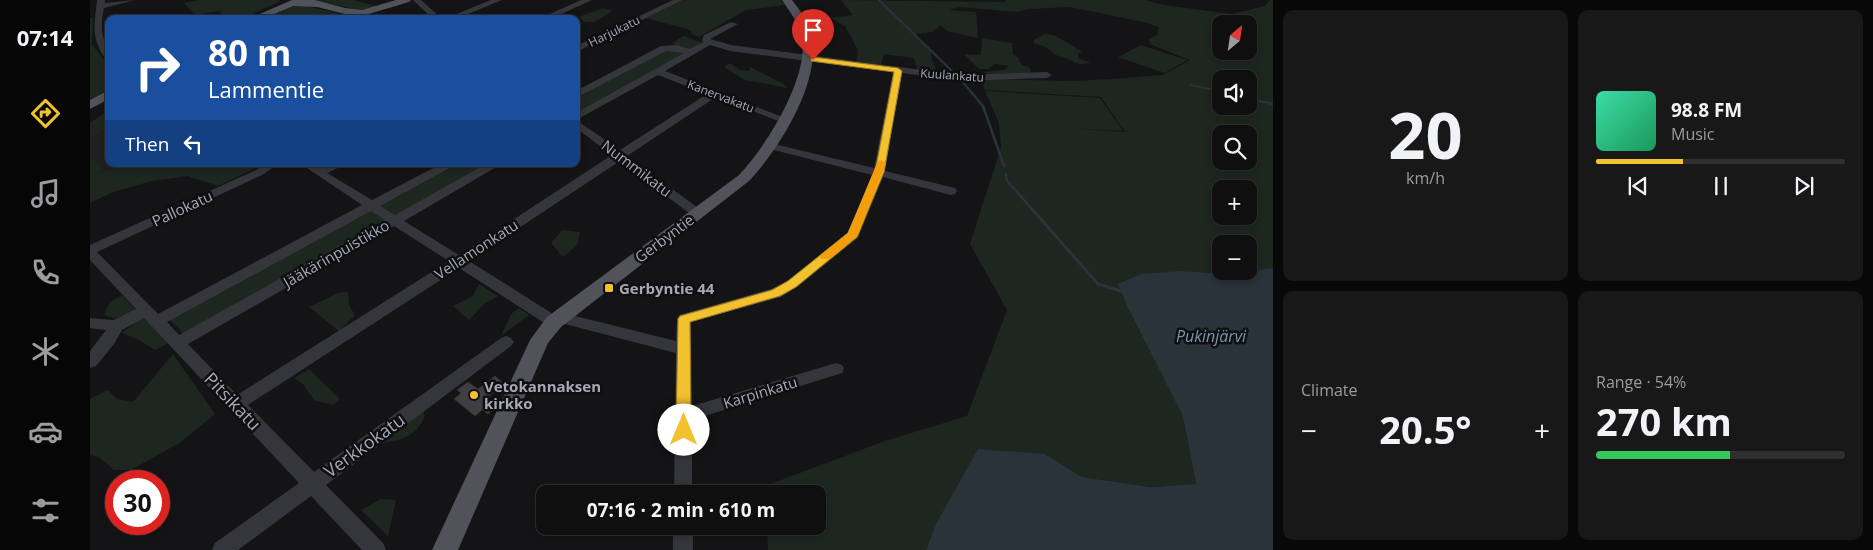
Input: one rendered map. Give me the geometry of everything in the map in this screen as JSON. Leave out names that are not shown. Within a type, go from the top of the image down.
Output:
[{"type":"main road","points":[[256,15],[284,0]]},
{"type":"main road","points":[[257,15],[291,0]]},
{"type":"main road","points":[[304,0],[362,13],[406,0]]},
{"type":"main road","name":"Gerbyntie","points":[[445,550],[540,340],[556,319],[753,170],[770,146],[793,104],[807,59],[808,43],[805,31],[797,13],[787,0]]},
{"type":"main road","points":[[263,15],[292,3],[316,4]]},
{"type":"main road","points":[[90,105],[105,96]]},
{"type":"street","points":[[105,52],[98,38],[101,3],[131,0]]},
{"type":"street","points":[[417,0],[434,15]]},
{"type":"street","points":[[459,15],[498,0]]},
{"type":"street","points":[[552,15],[588,0]]},
{"type":"street","name":"Harjukatu","points":[[580,47],[679,0]]},
{"type":"street","points":[[580,115],[709,42],[706,40],[707,37],[734,24]]},
{"type":"street","name":"Kuulankatu","points":[[709,42],[730,48],[961,78],[1047,75]]},
{"type":"street","points":[[580,93],[664,48],[677,48],[691,52]]},
{"type":"street","name":"Kanervakatu","points":[[657,71],[785,120]]},
{"type":"street","points":[[683,485],[684,319],[776,293],[792,284],[853,235],[879,172],[898,71]]},
{"type":"street","name":"Vellamonkatu","points":[[236,404],[458,262],[715,93]]},
{"type":"street","name":"Nummikatu","points":[[580,126],[697,213]]},
{"type":"street","points":[[770,146],[951,191]]},
{"type":"street","name":"Pallokatu","points":[[90,251],[268,167]]},
{"type":"street","points":[[311,167],[458,262],[556,319],[585,324],[684,349]]},
{"type":"street","points":[[320,172],[331,167]]},
{"type":"street","name":"Jääkärinpuistikko","points":[[116,326],[152,316],[444,167]]},
{"type":"street","name":"Jääkärinpuistikko","points":[[178,343],[489,167]]},
{"type":"street","name":"Pitsikatu","points":[[90,251],[376,550]]},
{"type":"street","points":[[90,322],[116,326],[109,340],[90,362]]},
{"type":"street","name":"Verkkokatu","points":[[222,550],[506,342]]},
{"type":"street","name":"Karpinkatu","points":[[684,415],[836,369]]},
{"type":"street","points":[[683,535],[683,550]]},
{"type":"shaded area","points":[[198,0],[281,1],[250,15],[223,15],[219,11],[195,15],[184,3]]},
{"type":"shaded area","points":[[313,0],[354,0],[379,7],[363,11]]},
{"type":"shaded area","points":[[684,0],[781,0],[786,5],[746,10],[699,37],[691,34],[692,32],[687,29],[645,18]]},
{"type":"shaded area","points":[[841,0],[1005,2],[1006,0],[1145,0],[1164,5],[1232,14],[1265,6],[1270,0],[1273,0],[1273,268],[1257,270],[1257,235],[1212,235],[1212,273],[1181,271],[1128,308],[1183,417],[1196,484],[1151,487],[1082,477],[1045,454],[936,524],[926,550],[768,550],[767,535],[826,535],[826,485],[768,485],[885,441],[967,416],[1007,310],[970,244],[1001,147],[999,123],[985,91],[1100,98],[1123,131],[1071,128],[1125,132],[1101,97],[985,90],[981,79],[1076,81],[1163,75],[1190,60],[1152,45],[1148,40],[1157,35],[1159,27],[1143,22],[1070,7],[1028,9],[1018,12],[959,7],[949,10],[976,12],[978,38],[947,31],[941,25],[932,32],[915,34],[930,48],[932,60],[938,74],[918,71],[914,58],[884,54],[881,65],[856,62],[858,50],[845,26],[831,18],[853,15]]},
{"type":"shaded area","points":[[307,6],[344,15],[268,15],[285,7]]},
{"type":"shaded area","points":[[603,8],[613,11],[594,22],[584,22],[580,18],[581,16]]},
{"type":"shaded area","points":[[90,18],[93,18],[92,45],[105,60],[105,91],[90,100]]},
{"type":"shaded area","points":[[1044,34],[1059,38],[1082,51],[1078,54],[1078,58],[1091,63],[1079,64],[1055,55],[1046,47],[1034,43],[1034,40]]},
{"type":"shaded area","points":[[684,36],[703,43],[580,112],[580,96],[675,44],[672,43]]},
{"type":"shaded area","points":[[982,38],[1012,43],[1013,54],[1020,59],[1018,61],[1022,65],[1029,67],[1030,73],[991,75],[983,72],[1004,70],[1009,66],[995,64],[988,69],[979,69],[964,54],[981,55]]},
{"type":"shaded area","points":[[1141,45],[1187,60],[1165,73],[1118,57]]},
{"type":"shaded area","points":[[730,63],[740,70],[749,71],[750,67],[784,84],[787,88],[745,80],[724,67]]},
{"type":"shaded area","points":[[105,113],[105,129],[90,140],[90,123]]},
{"type":"shaded area","points":[[105,129],[105,167],[116,167],[90,176],[90,140]]},
{"type":"shaded area","points":[[90,157],[104,170],[96,174],[116,167],[257,167],[218,186],[188,176],[152,181],[113,192],[90,203]]},
{"type":"shaded area","points":[[449,167],[484,167],[185,335],[169,319]]},
{"type":"shaded area","points":[[562,230],[580,232],[577,245],[563,257],[551,243]]},
{"type":"shaded area","points":[[479,284],[498,296],[484,304],[469,320],[453,306],[473,296]]},
{"type":"shaded area","points":[[348,292],[349,305],[355,315],[339,331],[309,307],[338,293]]},
{"type":"shaded area","points":[[123,296],[137,312],[117,319],[104,315],[111,302]]},
{"type":"shaded area","points":[[519,308],[529,315],[501,336],[511,314]]},
{"type":"shaded area","points":[[143,317],[169,343],[155,350],[139,340],[122,333]]},
{"type":"shaded area","points":[[173,354],[215,414],[181,442],[131,470],[114,470],[99,457],[90,455],[90,399],[108,390],[117,399],[133,402]]},
{"type":"shaded area","points":[[309,369],[340,399],[333,405],[314,400],[303,384],[294,378]]},
{"type":"shaded area","points":[[423,411],[425,416],[413,433],[382,443]]},
{"type":"shaded area","points":[[381,499],[396,500],[388,536],[361,510]]},
{"type":"water","name":"Pukinjärvi","points":[[1273,268],[1273,550],[926,550],[936,524],[978,449],[1045,454],[1082,477],[1151,487],[1196,484],[1183,417],[1128,308],[1118,284],[1141,274],[1181,271],[1212,273],[1212,280],[1257,280],[1257,270]]},
{"type":"building","name":"Vetokannaksen kirkko","points":[[495,376],[504,384],[488,397],[498,405],[488,414],[482,410],[475,416],[454,399],[461,393],[457,390],[468,382],[478,389]]},
{"type":"waterway","points":[[879,0],[956,75]]},
{"type":"waterway","points":[[961,80],[972,93]]},
{"type":"waterway","points":[[1191,85],[1212,89]]},
{"type":"waterway","points":[[971,92],[983,106],[1004,166]]},
{"type":"waterway","points":[[1257,101],[1273,104]]},
{"type":"waterway","points":[[1006,174],[1007,181],[1033,210]]},
{"type":"waterway","points":[[1032,209],[1098,284],[1121,291]]},
{"type":"slow traffic","points":[[826,257],[853,235],[881,163]]},
{"type":"place","name":"Gerbyntie 44","points":[[609,288]]},
{"type":"place","name":"Vetokannaksen kirkko","points":[[474,395]]},
{"type":"route","points":[[684,430],[684,319],[776,293],[792,284],[853,235],[879,172],[886,145],[898,71],[813,60]]}]
